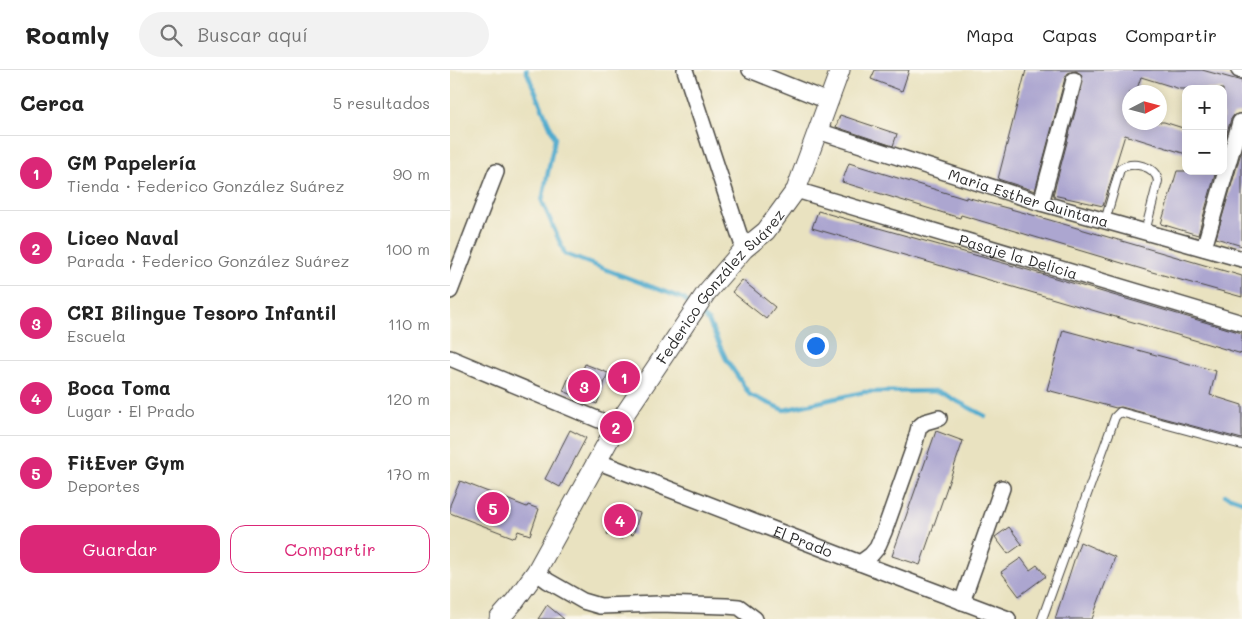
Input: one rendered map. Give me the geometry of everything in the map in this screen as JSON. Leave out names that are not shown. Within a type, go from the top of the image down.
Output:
[{"type":"street","points":[[685,70],[744,249]]},
{"type":"street","points":[[750,70],[830,102]]},
{"type":"street","name":"Federico González Suárez","points":[[499,619],[536,572],[599,462],[616,427],[706,293],[744,249],[766,232],[796,190],[830,102],[840,70]]},
{"type":"street","points":[[1041,203],[1074,80]]},
{"type":"street","points":[[1204,248],[1240,122]]},
{"type":"street","name":"Maria Esther Quintana","points":[[818,131],[1041,203],[1242,259]]},
{"type":"street","points":[[450,291],[496,172]]},
{"type":"street","name":"Pasaje la Delicia","points":[[796,190],[1242,324]]},
{"type":"street","points":[[450,358],[616,427]]},
{"type":"street","points":[[860,564],[871,555],[884,532],[919,427],[925,422],[939,418]]},
{"type":"street","name":"El Prado","points":[[599,462],[962,602],[988,616],[1008,619]]},
{"type":"street","points":[[962,602],[1002,488]]},
{"type":"street","points":[[536,572],[583,602],[600,606],[659,604],[726,606],[739,608],[755,619]]},
{"type":"lane","points":[[1105,221],[1120,169],[1126,165],[1133,164],[1152,170],[1157,174],[1158,181],[1145,232]]},
{"type":"lane","points":[[1042,619],[1115,417],[1120,412],[1242,445]]},
{"type":"building","points":[[875,70],[909,70],[902,91],[871,79]]},
{"type":"building","points":[[1026,70],[1202,70],[1242,81],[1242,113],[1234,115],[1227,132],[1227,85],[1182,85],[1182,89],[1180,89],[1141,77],[1138,85],[1122,85],[1122,130],[1167,130],[1167,123],[1182,128],[1182,153],[1125,135],[1103,206],[1053,195],[1083,82],[1081,74],[1076,71],[1068,73],[1065,78],[1035,191],[998,179]]},
{"type":"building","points":[[840,115],[897,134],[893,146],[836,127]]},
{"type":"building","points":[[1242,149],[1242,246],[1216,238]]},
{"type":"building","points":[[849,163],[966,199],[966,197],[1029,214],[1242,276],[1242,297],[961,215],[960,218],[842,182]]},
{"type":"building","points":[[1177,171],[1182,171],[1182,175],[1215,175],[1198,235],[1161,224]]},
{"type":"building","points":[[818,211],[1242,333],[1242,354],[812,228]]},
{"type":"building","points":[[742,280],[775,307],[766,319],[732,292]]},
{"type":"building","points":[[1063,330],[1216,371],[1210,395],[1242,405],[1242,439],[1121,407],[1116,408],[1047,390]]},
{"type":"building","points":[[585,364],[608,373],[597,404],[563,391],[569,377],[578,381]]},
{"type":"building","points":[[570,430],[586,438],[560,487],[545,479]]},
{"type":"building","points":[[936,431],[963,441],[920,565],[892,556]]},
{"type":"building","points":[[460,481],[527,507],[528,505],[539,509],[530,535],[518,531],[515,538],[450,513],[450,505]]},
{"type":"building","points":[[619,506],[640,513],[633,535],[624,532],[622,539],[607,534]]},
{"type":"building","points":[[1009,527],[1022,544],[1008,554],[995,537]]},
{"type":"building","points":[[1080,542],[1115,557],[1092,619],[1055,619]]},
{"type":"building","points":[[1021,558],[1030,570],[1037,565],[1046,576],[1019,596],[1001,572]]},
{"type":"building","points":[[547,605],[564,619],[538,619]]},
{"type":"waterway","points":[[526,70],[555,138],[542,201],[565,254],[684,299],[692,306]]},
{"type":"waterway","points":[[699,313],[709,322],[726,359],[750,395],[784,410],[864,392],[938,391],[985,416]]},
{"type":"waterway","points":[[1225,495],[1242,501]]},
{"type":"place","name":"GM Papelería","points":[[624,377]]},
{"type":"place","name":"CRI Bilingue Tesoro Infantil","points":[[584,386]]},
{"type":"place","name":"Liceo Naval","points":[[616,427]]},
{"type":"place","name":"FitEver Gym","points":[[493,508]]},
{"type":"place","name":"Boca Toma","points":[[620,520]]}]
